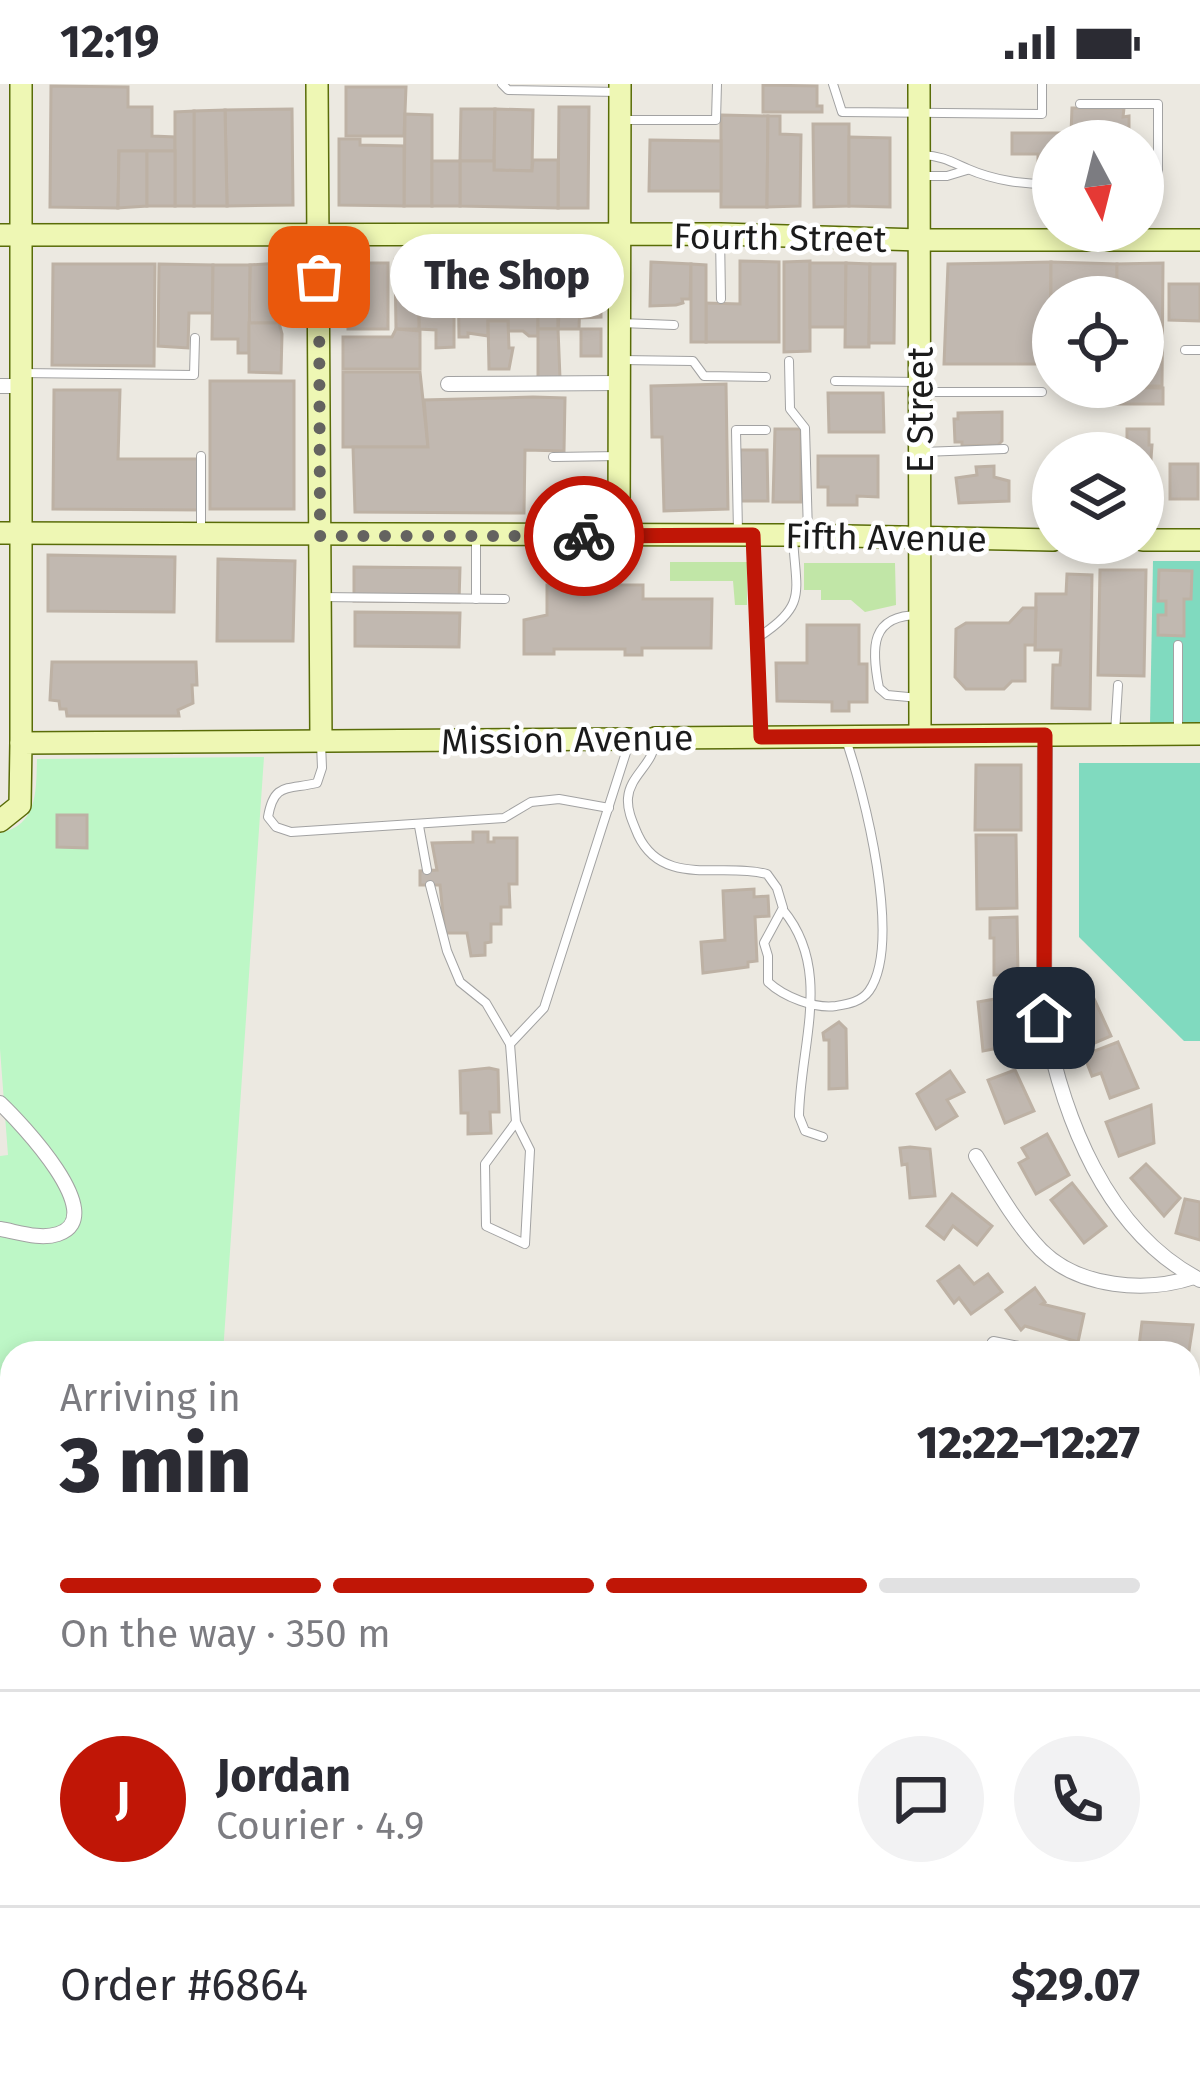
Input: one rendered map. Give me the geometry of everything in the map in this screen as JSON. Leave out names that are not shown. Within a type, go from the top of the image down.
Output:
[{"type":"street","points":[[0,821],[20,805],[10,533],[10,235],[21,84]]},
{"type":"street","points":[[317,84],[321,741]]},
{"type":"street","name":"E Street","points":[[919,84],[920,735]]},
{"type":"street","points":[[619,536],[620,88]]},
{"type":"street","name":"Fourth Street","points":[[10,235],[1032,238]]},
{"type":"street","name":"Fourth Street","points":[[1164,239],[1200,240]]},
{"type":"street","points":[[448,384],[619,383]]},
{"type":"street","name":"Fifth Avenue","points":[[10,533],[1032,540]]},
{"type":"street","points":[[1164,540],[1200,540]]},
{"type":"street","name":"Mission Avenue","points":[[21,743],[1189,734]]},
{"type":"street","points":[[1045,735],[1044,1018],[1051,1057],[1078,1135],[1125,1220],[1163,1257],[1197,1279]]},
{"type":"street","points":[[0,1103],[70,1189],[76,1205],[68,1229],[54,1236],[0,1229]]},
{"type":"street","points":[[976,1156],[1043,1252],[1087,1277],[1131,1286],[1197,1279]]},
{"type":"lane","points":[[502,84],[508,90],[620,88]]},
{"type":"lane","points":[[620,120],[716,120],[717,84]]},
{"type":"lane","points":[[833,84],[842,112],[920,115],[1042,114],[1042,84]]},
{"type":"lane","points":[[1080,104],[1158,104],[1158,120]]},
{"type":"lane","points":[[920,165],[947,156],[969,169],[1032,185]]},
{"type":"lane","points":[[920,165],[947,176],[969,169]]},
{"type":"lane","points":[[720,234],[721,299]]},
{"type":"lane","points":[[620,322],[674,325]]},
{"type":"lane","points":[[13,382],[194,375],[195,338]]},
{"type":"lane","points":[[1185,350],[1200,350]]},
{"type":"lane","points":[[620,360],[692,361],[704,376],[766,376]]},
{"type":"lane","points":[[759,637],[789,617],[795,599],[806,428],[790,410],[789,361]]},
{"type":"lane","points":[[835,381],[1032,392]]},
{"type":"lane","points":[[761,737],[759,637],[736,430],[766,430]]},
{"type":"lane","points":[[920,452],[1004,449]]},
{"type":"lane","points":[[201,535],[202,456]]},
{"type":"lane","points":[[553,457],[620,456]]},
{"type":"lane","points":[[476,535],[476,599]]},
{"type":"lane","points":[[320,597],[505,599]]},
{"type":"lane","points":[[920,615],[898,615],[885,623],[877,635],[875,656],[879,688],[887,695],[920,698]]},
{"type":"lane","points":[[1178,645],[1189,734]]},
{"type":"lane","points":[[1115,734],[1118,685]]},
{"type":"lane","points":[[782,908],[764,943],[768,982],[775,989],[812,1004],[832,1006],[857,1002],[870,991],[883,936],[877,869],[845,736]]},
{"type":"lane","points":[[655,738],[652,758],[628,790],[627,807],[647,850],[677,868],[767,874],[782,908],[799,929],[807,951],[812,1004],[800,1116],[806,1130],[823,1137]]},
{"type":"lane","points":[[510,1044],[544,1008],[631,739]]},
{"type":"lane","points":[[321,741],[322,768],[316,783],[278,790],[271,798],[268,817],[276,827],[291,832],[504,818],[530,802],[559,799],[608,808]]},
{"type":"lane","points":[[419,826],[427,870]]},
{"type":"lane","points":[[430,885],[460,982],[486,1004],[510,1044],[516,1123],[530,1150],[526,1244],[486,1226],[485,1164],[516,1123]]},
{"type":"green space","points":[[1200,561],[1200,724],[1150,725],[1153,564]]},
{"type":"green space","points":[[670,562],[747,562],[747,605],[735,605],[733,581],[670,581]]},
{"type":"green space","points":[[804,563],[895,563],[896,605],[865,612],[851,600],[821,600],[821,590],[804,590]]},
{"type":"green space","points":[[264,757],[224,1341],[0,1341],[0,1156],[8,1155],[0,1049],[0,833],[28,815],[37,759]]},
{"type":"green space","points":[[1079,763],[1200,763],[1200,1041],[1184,1041],[1079,937]]},
{"type":"building","points":[[763,85],[817,86],[817,106],[822,106],[822,112],[763,112]]},
{"type":"building","points":[[51,86],[128,87],[128,107],[152,107],[152,136],[175,137],[175,151],[119,151],[118,208],[50,207]]},
{"type":"building","points":[[346,87],[406,87],[404,136],[346,136]]},
{"type":"building","points":[[559,107],[589,107],[588,208],[558,208]]},
{"type":"building","points":[[1072,108],[1124,108],[1123,117],[1129,116],[1129,120],[1072,120]]},
{"type":"building","points":[[292,109],[293,205],[227,206],[225,110]]},
{"type":"building","points":[[461,109],[495,109],[494,161],[460,161]]},
{"type":"building","points":[[495,109],[533,110],[532,171],[494,170]]},
{"type":"building","points":[[225,110],[227,206],[194,206],[194,111]]},
{"type":"building","points":[[194,111],[194,206],[175,206],[175,112]]},
{"type":"building","points":[[405,114],[432,115],[432,206],[404,206]]},
{"type":"building","points":[[721,115],[768,116],[767,207],[721,207]]},
{"type":"building","points":[[768,116],[780,116],[780,134],[801,135],[800,206],[767,207]]},
{"type":"building","points":[[813,124],[849,124],[849,206],[814,207]]},
{"type":"building","points":[[1012,133],[1032,133],[1032,154],[1012,154]]},
{"type":"building","points":[[849,137],[890,138],[890,207],[849,206]]},
{"type":"building","points":[[339,139],[360,139],[360,145],[404,146],[404,206],[339,205]]},
{"type":"building","points":[[650,140],[721,141],[721,191],[649,191]]},
{"type":"building","points":[[119,151],[147,151],[147,206],[118,208]]},
{"type":"building","points":[[147,151],[175,151],[175,206],[147,206]]},
{"type":"building","points":[[533,160],[558,160],[558,208],[460,206],[460,161],[494,161],[494,170],[532,171]]},
{"type":"building","points":[[432,161],[460,161],[460,206],[432,206]]},
{"type":"building","points":[[418,259],[454,260],[454,347],[436,348],[436,330],[419,329]]},
{"type":"building","points":[[418,259],[419,329],[396,329],[395,260]]},
{"type":"building","points":[[458,261],[538,264],[538,336],[508,331],[508,321],[488,321],[488,336],[468,333],[468,337],[459,337]]},
{"type":"building","points":[[740,261],[779,262],[779,342],[706,342],[706,303],[740,304]]},
{"type":"building","points":[[810,261],[810,351],[784,352],[784,262]]},
{"type":"building","points":[[295,262],[295,323],[249,323],[250,265]]},
{"type":"building","points":[[651,262],[691,264],[690,299],[650,306]]},
{"type":"building","points":[[1051,262],[1051,276],[1032,276],[1032,364],[944,364],[948,264]]},
{"type":"building","points":[[1051,262],[1117,264],[1117,276],[1051,276]]},
{"type":"building","points":[[348,263],[388,263],[388,329],[348,329]]},
{"type":"building","points":[[581,263],[601,263],[601,317],[580,318]]},
{"type":"building","points":[[581,263],[579,329],[558,329],[557,264]]},
{"type":"building","points":[[810,263],[846,263],[846,327],[810,327]]},
{"type":"building","points":[[846,263],[870,264],[869,347],[845,347]]},
{"type":"building","points":[[1163,263],[1163,276],[1117,276],[1117,264]]},
{"type":"building","points":[[53,264],[155,264],[154,366],[52,365]]},
{"type":"building","points":[[159,264],[213,265],[213,313],[189,313],[188,348],[158,346]]},
{"type":"building","points":[[538,264],[557,264],[558,329],[538,329]]},
{"type":"building","points":[[691,264],[706,265],[706,342],[691,342]]},
{"type":"building","points":[[870,264],[895,264],[894,343],[869,343]]},
{"type":"building","points":[[213,265],[250,265],[249,353],[238,353],[238,339],[212,339]]},
{"type":"building","points":[[1169,284],[1200,284],[1200,321],[1169,320]]},
{"type":"building","points":[[488,321],[508,321],[509,348],[513,348],[509,369],[489,369]]},
{"type":"building","points":[[249,323],[279,323],[281,373],[249,372]]},
{"type":"building","points":[[396,329],[420,331],[420,369],[343,369],[343,337],[392,337]]},
{"type":"building","points":[[538,329],[558,329],[560,378],[538,379]]},
{"type":"building","points":[[581,329],[601,329],[601,356],[581,356]]},
{"type":"building","points":[[343,372],[420,372],[428,447],[343,447]]},
{"type":"building","points":[[210,381],[294,381],[294,509],[210,509]]},
{"type":"building","points":[[726,384],[728,509],[664,511],[662,437],[652,437],[651,386]]},
{"type":"building","points":[[54,390],[120,390],[118,459],[204,459],[203,510],[53,509]]},
{"type":"building","points":[[828,393],[883,393],[884,432],[829,432]]},
{"type":"building","points":[[565,398],[564,451],[525,450],[524,513],[355,512],[353,447],[428,447],[424,400]]},
{"type":"building","points":[[1002,412],[998,445],[955,442],[958,413]]},
{"type":"building","points":[[775,429],[801,429],[801,502],[773,502]]},
{"type":"building","points":[[740,450],[767,450],[768,501],[741,501]]},
{"type":"building","points":[[818,456],[878,456],[878,497],[857,496],[857,505],[828,505],[828,487],[818,487]]},
{"type":"building","points":[[1170,464],[1198,464],[1198,499],[1170,499]]},
{"type":"building","points":[[994,466],[994,477],[1009,481],[1009,501],[959,503],[956,478],[977,475],[976,467]]},
{"type":"building","points":[[48,555],[175,557],[174,612],[48,611]]},
{"type":"building","points":[[218,559],[295,561],[293,641],[217,641]]},
{"type":"building","points":[[354,567],[460,568],[459,602],[354,601]]},
{"type":"building","points":[[1100,570],[1146,570],[1144,676],[1098,675]]},
{"type":"building","points":[[1159,570],[1192,571],[1191,599],[1184,599],[1184,636],[1158,635],[1158,615],[1166,615],[1166,601],[1158,601]]},
{"type":"building","points":[[1067,574],[1092,575],[1090,709],[1052,708],[1053,665],[1060,665],[1061,650],[1035,650],[1036,594],[1066,594]]},
{"type":"building","points":[[547,585],[643,585],[643,599],[712,599],[711,648],[642,648],[642,655],[625,655],[625,649],[524,654],[524,620],[547,615]]},
{"type":"building","points":[[1023,608],[1036,608],[1035,645],[1025,645],[1025,681],[1012,681],[1004,689],[966,689],[955,677],[956,629],[966,623],[1009,623]]},
{"type":"building","points":[[355,612],[460,613],[459,647],[355,646]]},
{"type":"building","points":[[807,625],[859,625],[859,664],[867,664],[867,702],[849,702],[849,711],[832,711],[832,702],[777,701],[776,663],[807,663]]},
{"type":"building","points":[[52,662],[196,662],[193,703],[178,710],[179,716],[67,716],[59,701],[50,700]]},
{"type":"building","points":[[976,765],[1021,765],[1021,830],[975,830]]},
{"type":"building","points":[[57,815],[87,815],[87,848],[57,847]]},
{"type":"building","points":[[473,832],[488,832],[488,842],[517,838],[517,884],[509,884],[510,907],[501,907],[501,924],[491,924],[485,955],[471,956],[467,933],[445,933],[440,885],[420,885],[420,871],[437,870],[432,843],[473,842]]},
{"type":"building","points":[[976,835],[1016,835],[1017,908],[977,909]]},
{"type":"building","points":[[754,889],[754,897],[768,896],[769,916],[755,917],[757,961],[748,962],[748,967],[703,973],[701,942],[725,940],[723,891]]},
{"type":"building","points":[[1017,917],[1018,975],[994,975],[990,918]]},
{"type":"building","points":[[1091,992],[1111,1036],[1083,1048],[1068,1002]]},
{"type":"building","points":[[1006,997],[1014,1045],[983,1051],[978,1002]]},
{"type":"building","points":[[839,1022],[846,1029],[847,1088],[829,1089],[829,1040],[824,1040],[823,1033]]},
{"type":"building","points":[[1118,1042],[1138,1088],[1110,1098],[1101,1073],[1092,1076],[1084,1055]]},
{"type":"building","points":[[498,1070],[499,1112],[490,1112],[491,1133],[468,1134],[468,1113],[461,1113],[460,1071]]},
{"type":"building","points":[[1015,1070],[1034,1111],[1005,1123],[988,1080]]},
{"type":"building","points":[[950,1071],[964,1092],[947,1100],[957,1116],[936,1129],[917,1094]]},
{"type":"building","points":[[1151,1105],[1154,1143],[1119,1156],[1106,1122]]},
{"type":"building","points":[[1047,1134],[1069,1175],[1036,1194],[1019,1163],[1028,1158],[1022,1148]]},
{"type":"building","points":[[900,1148],[930,1149],[935,1196],[910,1198],[907,1164],[902,1165]]},
{"type":"building","points":[[1146,1164],[1180,1198],[1164,1216],[1131,1178]]},
{"type":"building","points":[[1072,1183],[1106,1226],[1084,1243],[1051,1200]]},
{"type":"building","points":[[952,1194],[992,1226],[977,1245],[953,1226],[944,1239],[927,1226]]},
{"type":"building","points":[[1185,1199],[1200,1202],[1200,1240],[1176,1233]]},
{"type":"building","points":[[959,1266],[974,1284],[988,1274],[1002,1292],[971,1314],[959,1298],[954,1303],[938,1281]]},
{"type":"building","points":[[1035,1288],[1042,1304],[1084,1314],[1078,1341],[1025,1326],[1021,1330],[1006,1310]]},
{"type":"building","points":[[1142,1322],[1193,1325],[1190,1341],[1140,1341]]},
{"type":"way so far","points":[[319,277],[320,536],[584,536]]},
{"type":"place","name":"The Shop","points":[[319,277]]},
{"type":"route","points":[[584,536],[753,535],[761,737],[1045,735],[1044,1018]]}]
